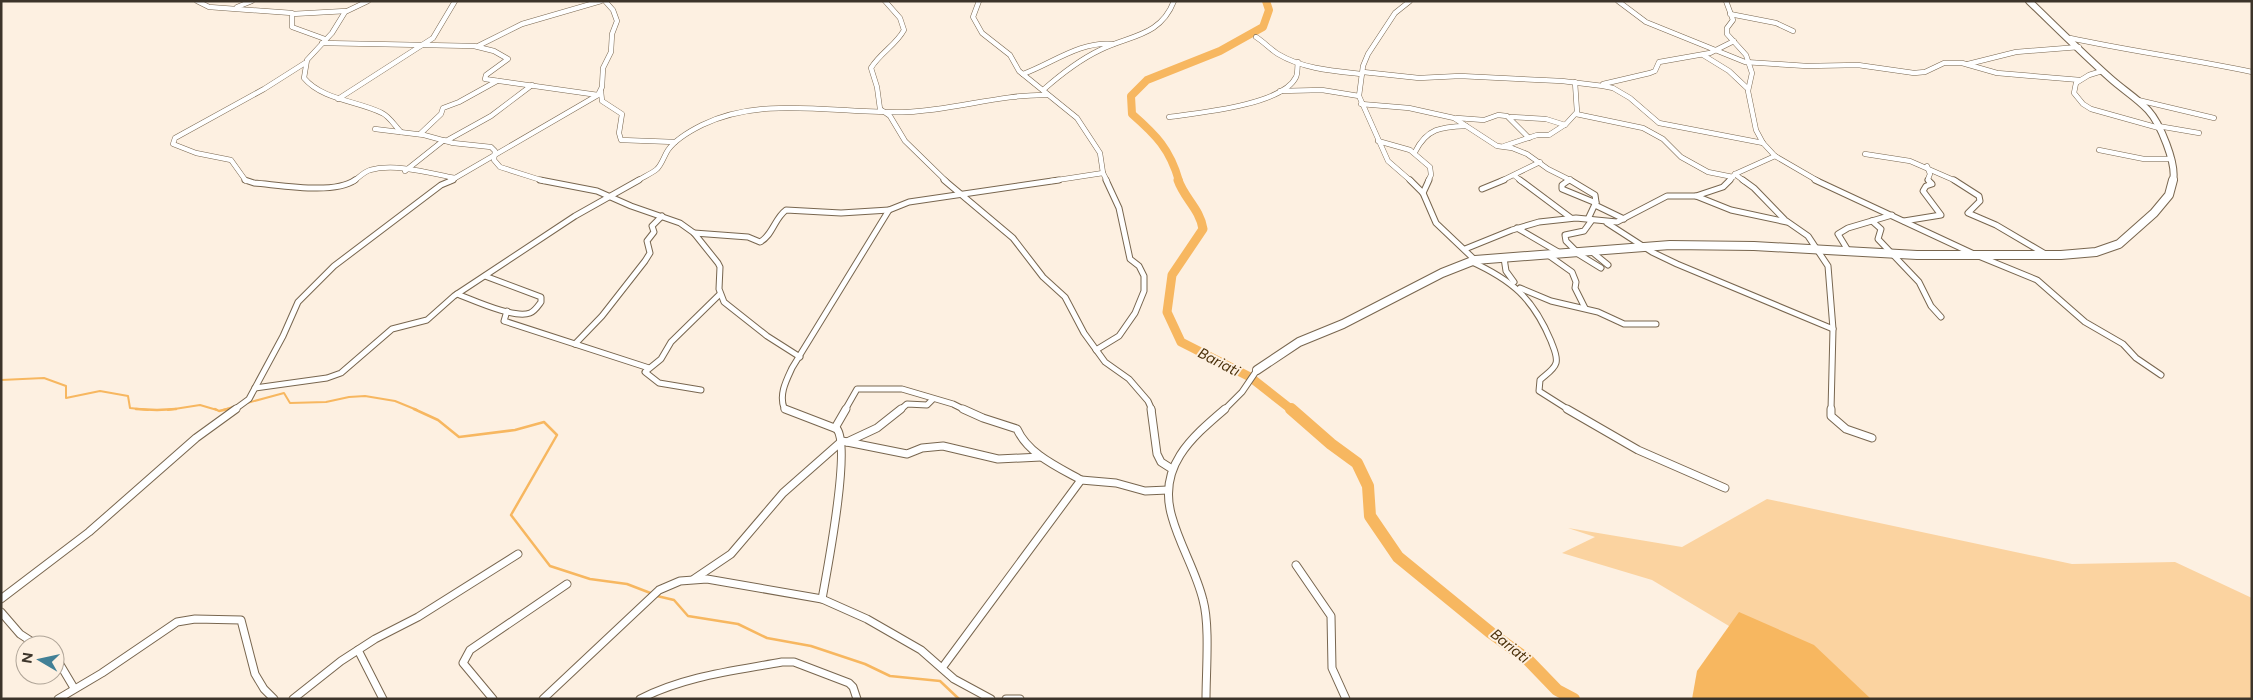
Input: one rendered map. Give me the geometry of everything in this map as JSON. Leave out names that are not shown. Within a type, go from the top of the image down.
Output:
[{"type":"street","points":[[197,1],[205,7],[286,12],[292,14],[346,11],[368,1]]},
{"type":"street","points":[[232,8],[252,1]]},
{"type":"street","points":[[338,99],[435,36],[438,27],[455,1]]},
{"type":"street","points":[[478,46],[522,24],[603,1],[613,10],[617,21],[612,34],[611,52],[602,71],[600,93],[602,101],[622,114],[619,134],[621,140],[675,142]]},
{"type":"street","points":[[885,1],[896,11],[904,27],[902,36],[877,58],[871,68],[877,87],[880,109],[890,116],[905,141],[960,195],[1013,238],[1043,277],[1066,298],[1084,333],[1105,362],[1129,379],[1148,401],[1153,412],[1153,432],[1157,454],[1161,462],[1172,469]]},
{"type":"street","points":[[979,1],[974,12],[973,21],[982,32],[1010,55],[1023,74],[1070,112],[1083,126],[1100,153],[1103,173],[1119,208],[1130,259],[1139,266],[1144,276],[1144,292],[1135,314],[1119,336],[1096,350]]},
{"type":"street","points":[[1044,90],[1074,66],[1115,44],[1141,36],[1150,31],[1169,14],[1174,1]]},
{"type":"street","points":[[1410,1],[1395,13],[1380,33],[1368,54],[1362,73],[1359,96],[1361,104],[1388,161],[1423,193],[1428,202],[1430,214],[1436,223],[1465,249],[1473,260],[1496,273],[1527,296],[1542,319],[1556,354],[1554,368],[1540,380],[1539,391],[1638,450],[1725,488]]},
{"type":"street","points":[[1618,1],[1646,22],[1718,50],[1743,62],[1807,66],[1858,65],[1914,73],[1925,72],[1944,63],[1968,64],[1997,73],[2080,80],[2102,71]]},
{"type":"street","points":[[1726,1],[1733,20],[1727,28],[1727,34],[1744,50],[1749,61],[1751,79],[1748,88],[1756,130],[1763,143],[1775,156],[1806,175],[1976,255],[2037,280],[2086,322],[2123,344],[2136,358],[2161,375]]},
{"type":"street","points":[[1206,699],[1205,608],[1202,594],[1172,516],[1168,490],[1172,469],[1176,459],[1195,436],[1242,393],[1250,377],[1260,366],[1299,342],[1343,324],[1371,308],[1473,260],[1644,246],[1754,246],[1893,254],[2047,255],[2096,252],[2124,241],[2161,206],[2169,195],[2175,172],[2172,159],[2149,111],[2102,71],[2070,38],[2029,1]]},
{"type":"street","points":[[346,11],[305,63],[264,89],[178,134],[174,144],[196,153],[231,160],[246,181],[254,184],[316,188],[344,186],[352,184],[362,174],[371,170],[405,171],[455,178]]},
{"type":"street","points":[[292,14],[292,27],[324,41],[478,46],[494,50],[508,58],[508,61],[484,78],[497,82],[600,93]]},
{"type":"street","points":[[1730,14],[1772,22],[1793,31]]},
{"type":"street","points":[[1256,37],[1279,54],[1322,70],[1419,78],[1460,76],[1574,82],[1613,88],[1659,123],[1763,143]]},
{"type":"street","points":[[2070,38],[2124,50],[2180,57],[2252,72]]},
{"type":"street","points":[[1596,85],[1650,73],[1655,71],[1660,62],[1718,50],[1734,41]]},
{"type":"street","points":[[1023,74],[1049,64],[1082,46],[1096,43],[1115,44]]},
{"type":"street","points":[[1968,64],[2016,52],[2079,47]]},
{"type":"street","points":[[1703,54],[1729,71],[1748,88]]},
{"type":"street","points":[[1169,117],[1242,106],[1278,91],[1295,78],[1298,62]]},
{"type":"street","points":[[305,63],[306,80],[338,99],[383,113],[402,132]]},
{"type":"street","points":[[2080,80],[2074,89],[2074,93],[2086,107],[2158,127],[2199,134]]},
{"type":"street","points":[[420,134],[442,114],[444,108],[497,82]]},
{"type":"street","points":[[1502,148],[1537,135],[1549,136],[1566,125],[1576,114],[1574,82]]},
{"type":"street","points":[[405,171],[445,140],[464,133],[515,101],[532,85]]},
{"type":"street","points":[[1278,91],[1322,90],[1359,96]]},
{"type":"street","points":[[1,599],[88,532],[196,438],[244,404],[255,388],[283,336],[294,308],[308,290],[344,258],[437,187],[466,174],[496,154],[600,93]]},
{"type":"street","points":[[255,388],[327,378],[341,373],[392,329],[427,320],[457,294],[575,216],[658,168],[664,154],[675,142],[702,125],[744,111],[826,109],[886,114],[1048,95]]},
{"type":"street","points":[[2136,100],[2214,118]]},
{"type":"street","points":[[1361,104],[1395,106],[1454,118],[1484,120],[1500,115],[1546,119],[1566,125]]},
{"type":"street","points":[[1576,114],[1643,128],[1663,139],[1681,157],[1708,172],[1734,175],[1754,188],[1778,214],[1801,229],[1819,250],[1828,266],[1832,329],[1831,416],[1846,429],[1872,438]]},
{"type":"street","points":[[1510,117],[1530,138]]},
{"type":"street","points":[[1454,118],[1486,140],[1502,148],[1521,152],[1540,162],[1548,169],[1592,192],[1596,197],[1596,204],[1584,231],[1565,235],[1566,241],[1576,252],[1601,268]]},
{"type":"street","points":[[1414,152],[1418,144],[1431,131],[1466,126]]},
{"type":"street","points":[[375,129],[420,134],[486,146],[494,149],[496,154],[494,160],[500,166],[546,181],[590,188],[680,224],[694,233],[720,267],[720,294],[724,302],[754,323],[766,336],[800,357]]},
{"type":"street","points":[[1378,141],[1414,152],[1431,170],[1428,184],[1423,193]]},
{"type":"street","points":[[2099,150],[2144,159],[2172,159]]},
{"type":"street","points":[[1865,154],[1881,155],[1926,166],[1948,176],[1979,196],[1980,201],[1969,213],[1996,225],[2047,255]]},
{"type":"street","points":[[1465,249],[1516,228],[1539,222],[1572,218],[1617,222],[1654,201],[1667,196],[1696,196],[1723,187],[1734,175],[1775,156]]},
{"type":"street","points":[[1482,189],[1515,176],[1522,170],[1540,162]]},
{"type":"street","points":[[1904,221],[1941,214],[1923,191],[1932,183],[1928,179],[1930,174],[1926,166]]},
{"type":"street","points":[[694,233],[748,237],[760,242],[766,239],[780,214],[786,210],[841,213],[889,210],[909,202],[1103,173]]},
{"type":"street","points":[[1515,176],[1572,218]]},
{"type":"street","points":[[1570,180],[1562,185],[1562,189],[1624,219]]},
{"type":"street","points":[[1696,196],[1731,210],[1791,223]]},
{"type":"street","points":[[822,599],[836,516],[844,442],[840,433],[835,428],[784,408],[782,405],[785,384],[792,368],[889,210]]},
{"type":"street","points":[[1850,252],[1838,234],[1848,228],[1892,215]]},
{"type":"street","points":[[575,344],[602,316],[645,261],[650,253],[647,241],[654,232],[652,226],[662,216]]},
{"type":"street","points":[[1872,221],[1881,229],[1878,239],[1919,282],[1931,306],[1940,317]]},
{"type":"street","points":[[1606,222],[1660,256],[1715,282],[1832,329]]},
{"type":"street","points":[[1516,228],[1560,253]]},
{"type":"street","points":[[1591,251],[1608,265]]},
{"type":"street","points":[[1548,255],[1574,274],[1577,281],[1575,288],[1585,308]]},
{"type":"street","points":[[1504,258],[1506,271],[1519,287]]},
{"type":"street","points":[[457,294],[507,311],[530,313],[541,302],[542,298],[485,276]]},
{"type":"street","points":[[1512,284],[1550,301],[1585,308],[1624,324],[1656,324]]},
{"type":"street","points":[[701,390],[659,383],[646,372],[661,359],[671,342],[720,294]]},
{"type":"street","points":[[507,311],[503,319],[504,321],[649,368]]},
{"type":"street","points":[[835,428],[856,390],[860,388],[877,390],[902,389],[953,404],[983,418],[1017,429],[1023,442],[1041,457],[1081,480],[1116,483],[1145,491],[1168,490]]},
{"type":"street","points":[[694,578],[731,554],[783,493],[844,442],[877,428],[907,404],[927,405],[933,399]]},
{"type":"street","points":[[844,442],[895,450],[907,454],[922,448],[943,446],[998,459],[1041,457]]},
{"type":"street","points":[[942,668],[1081,480]]},
{"type":"street","points":[[293,699],[325,672],[375,639],[418,617],[518,554]]},
{"type":"street","points":[[1296,565],[1331,616],[1332,668],[1346,699]]},
{"type":"street","points":[[544,699],[659,590],[669,584],[694,578],[822,599],[854,612],[929,656],[954,679],[991,699]]},
{"type":"street","points":[[492,699],[463,663],[464,658],[470,650],[482,641],[537,606],[567,584]]},
{"type":"street","points":[[1,612],[22,635]]},
{"type":"street","points":[[58,699],[102,673],[177,622],[194,618],[238,619],[242,622],[248,651],[261,686],[274,699]]},
{"type":"street","points":[[358,650],[383,699]]},
{"type":"street","points":[[640,699],[664,687],[692,678],[782,662],[794,662],[849,683],[853,687],[856,699]]},
{"type":"street","points":[[65,673],[74,688]]},
{"type":"street","points":[[1006,699],[1020,699]]},
{"type":"shaded area","points":[[1767,499],[2072,564],[2175,562],[2252,598],[2252,699],[1851,699],[1652,580],[1562,553],[1595,537],[1568,528],[1682,547]]},
{"type":"shaded area","points":[[1739,612],[1814,645],[1871,699],[1692,699],[1697,671]]},
{"type":"waterway","name":"Bariati","points":[[1179,181],[1167,151],[1132,114],[1131,96],[1147,80],[1220,51],[1263,27],[1269,10],[1266,1]]},
{"type":"waterway","name":"Bariati","points":[[1178,180],[1199,215],[1203,229],[1172,275],[1167,312],[1181,342],[1250,377],[1292,410]]},
{"type":"waterway","points":[[1,380],[44,378],[66,386],[66,398],[100,391],[128,396],[130,408],[141,409]]},
{"type":"waterway","points":[[247,403],[284,393],[290,403],[326,402],[365,396],[395,401],[417,410]]},
{"type":"waterway","points":[[174,409],[200,405],[217,410]]},
{"type":"waterway","points":[[223,410],[233,407]]},
{"type":"waterway","points":[[136,409],[141,409]]},
{"type":"waterway","points":[[141,409],[174,409]]},
{"type":"waterway","points":[[141,409],[148,410]]},
{"type":"waterway","points":[[168,410],[174,409]]},
{"type":"waterway","points":[[217,410],[228,409]]},
{"type":"waterway","points":[[414,409],[438,420],[459,437],[515,430],[544,422],[557,435],[511,515],[550,566],[590,579],[627,584],[653,594]]},
{"type":"waterway","name":"Bariati","points":[[1291,409],[1331,444],[1357,463],[1368,486],[1370,516],[1398,557],[1491,633],[1527,659],[1557,690],[1574,699]]},
{"type":"waterway","points":[[657,596],[674,600],[688,616],[738,624],[767,638],[811,646],[865,664],[890,676],[940,681],[959,699]]}]
